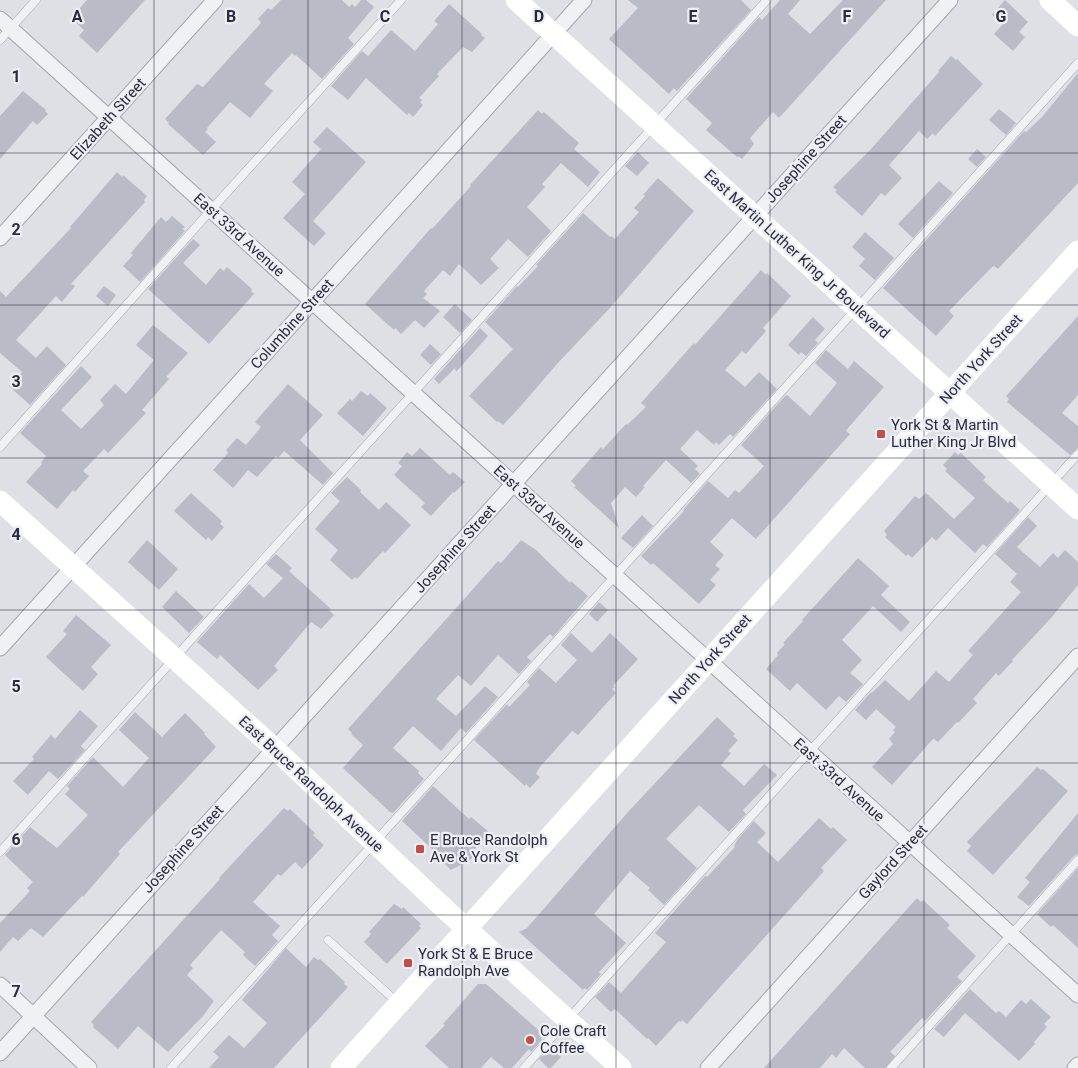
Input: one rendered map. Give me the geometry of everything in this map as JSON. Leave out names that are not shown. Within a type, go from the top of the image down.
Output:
[{"type":"main road","name":"East Martin Luther King Jr Boulevard","points":[[516,0],[1078,509]]},
{"type":"main road","points":[[1050,0],[1078,26]]},
{"type":"main road","name":"North York Street","points":[[341,1068],[1078,251]]},
{"type":"main road","name":"East Bruce Randolph Avenue","points":[[0,500],[274,748],[467,928],[622,1068]]},
{"type":"street","name":"Elizabeth Street","points":[[0,238],[215,0]]},
{"type":"street","name":"Columbine Street","points":[[0,648],[584,0]]},
{"type":"street","name":"Josephine Street","points":[[0,1052],[950,0]]},
{"type":"street","name":"East 33rd Avenue","points":[[5,24],[1078,995]]},
{"type":"street","name":"Gaylord Street","points":[[708,1068],[1078,656]]},
{"type":"street","points":[[0,985],[89,1068]]},
{"type":"street","points":[[1075,1068],[1078,1065]]},
{"type":"lane","points":[[0,40],[5,24],[36,0]]},
{"type":"lane","points":[[0,446],[402,0]]},
{"type":"lane","points":[[0,852],[767,0]]},
{"type":"lane","points":[[171,1068],[1078,63]]},
{"type":"lane","points":[[524,1068],[1078,454]]},
{"type":"lane","points":[[891,1068],[1078,860]]},
{"type":"lane","points":[[328,940],[399,1004]]},
{"type":"building","points":[[87,0],[145,0],[97,53],[79,36],[84,30],[71,18]]},
{"type":"building","points":[[281,0],[342,0],[349,7],[352,4],[355,7],[361,0],[366,0],[374,7],[348,38],[354,44],[322,79],[292,53],[264,84],[273,91],[250,118],[230,102],[207,128],[205,132],[216,142],[203,155],[168,124],[165,119],[197,84],[203,87],[260,24],[261,22],[258,19],[268,8],[271,10]]},
{"type":"building","points":[[628,0],[741,0],[751,10],[677,91],[674,88],[669,94],[609,39],[638,8]]},
{"type":"building","points":[[780,0],[800,0],[788,14],[810,34],[843,0],[886,0],[779,118],[773,112],[750,138],[754,144],[742,159],[737,157],[706,130],[712,123],[686,99],[759,17],[762,20]]},
{"type":"building","points":[[1005,0],[1028,22],[1019,32],[1025,37],[1013,51],[994,34],[1003,24],[992,15]]},
{"type":"building","points":[[449,4],[485,38],[472,52],[463,47],[437,74],[439,76],[419,98],[422,100],[420,102],[423,105],[413,117],[409,113],[407,115],[366,78],[348,100],[331,86],[362,51],[368,56],[391,30],[415,51],[438,24],[434,21]]},
{"type":"building","points":[[951,56],[957,59],[983,84],[935,136],[933,133],[927,139],[919,131],[889,165],[902,178],[885,196],[881,193],[862,216],[835,192],[837,190],[833,187],[871,149]]},
{"type":"building","points":[[1078,73],[1078,183],[998,269],[994,266],[992,267],[949,311],[954,316],[936,336],[883,288],[1024,131],[1026,132],[1042,117]]},
{"type":"building","points":[[23,91],[46,110],[48,114],[37,125],[33,121],[0,159],[0,116]]},
{"type":"building","points":[[999,109],[1016,123],[1006,135],[989,120]]},
{"type":"building","points":[[538,110],[542,114],[544,112],[579,143],[574,149],[600,172],[588,187],[561,163],[542,184],[545,187],[527,207],[551,231],[528,257],[508,239],[490,259],[499,268],[481,285],[459,264],[450,276],[443,270],[424,291],[427,294],[423,298],[440,311],[424,328],[415,320],[401,334],[395,328],[394,330],[365,304]]},
{"type":"building","points":[[327,127],[366,162],[313,221],[326,233],[314,246],[283,218],[305,194],[292,182],[321,149],[313,142]]},
{"type":"building","points":[[977,149],[986,157],[977,167],[968,159]]},
{"type":"building","points":[[638,152],[649,163],[637,176],[625,166]]},
{"type":"building","points":[[117,172],[147,196],[144,200],[145,202],[71,284],[75,286],[62,302],[56,296],[16,340],[36,358],[47,346],[66,365],[30,405],[9,386],[22,372],[0,353],[0,291],[6,297],[71,228]]},
{"type":"building","points":[[658,178],[694,211],[520,407],[503,425],[497,422],[469,396],[513,349],[485,322],[517,286],[538,266],[536,265],[583,213],[610,237],[615,239],[639,212],[634,208]]},
{"type":"building","points":[[939,181],[953,193],[913,238],[898,224]]},
{"type":"building","points":[[172,216],[185,227],[182,229],[185,231],[140,282],[123,266],[133,255],[131,253],[161,217],[166,222]]},
{"type":"building","points":[[865,232],[894,258],[875,280],[859,266],[865,259],[852,247]]},
{"type":"building","points":[[193,239],[200,245],[183,263],[206,285],[220,268],[224,271],[227,267],[252,289],[251,291],[254,294],[209,344],[148,289]]},
{"type":"building","points":[[761,270],[766,275],[767,273],[791,296],[763,328],[766,331],[746,354],[742,351],[725,370],[745,387],[759,372],[777,389],[733,437],[730,434],[719,445],[716,442],[714,445],[697,430],[680,449],[698,466],[695,469],[700,474],[691,483],[666,460],[636,497],[625,487],[611,503],[619,528],[574,487],[576,486],[571,481],[601,447],[603,449],[626,424],[646,407],[641,403]]},
{"type":"building","points":[[104,286],[116,295],[108,306],[96,296]]},
{"type":"building","points":[[455,304],[472,320],[460,333],[443,317]]},
{"type":"building","points":[[1078,316],[1078,395],[1062,413],[1078,426],[1078,448],[1070,455],[1007,402],[1009,399],[1006,396]]},
{"type":"building","points":[[813,317],[825,329],[815,340],[818,343],[806,356],[801,352],[799,355],[788,345]]},
{"type":"building","points":[[153,325],[188,353],[166,377],[169,379],[142,410],[146,413],[108,453],[104,449],[83,471],[89,476],[75,492],[73,490],[57,509],[26,482],[42,464],[46,456],[20,433],[81,366],[92,377],[61,410],[81,429],[104,405],[100,400],[115,384],[126,394],[154,360],[136,345]]},
{"type":"building","points":[[480,328],[488,336],[456,372],[455,368],[439,384],[434,379]]},
{"type":"building","points":[[430,344],[441,354],[431,365],[420,355]]},
{"type":"building","points":[[826,350],[848,369],[854,361],[884,387],[848,428],[846,431],[850,434],[756,539],[732,518],[710,542],[724,555],[715,565],[720,569],[710,580],[716,585],[699,604],[653,563],[651,565],[641,556],[684,511],[708,481],[728,498],[735,490],[739,493],[764,466],[741,445],[785,396],[787,395],[810,416],[837,383],[815,363]]},
{"type":"building","points":[[288,384],[323,415],[300,440],[333,473],[323,485],[284,451],[278,458],[276,456],[257,477],[248,470],[233,488],[213,470],[228,453],[226,450],[237,438],[246,445],[261,427],[255,422]]},
{"type":"building","points":[[361,391],[368,396],[370,393],[387,408],[363,436],[337,413],[350,399],[352,401]]},
{"type":"building","points":[[420,448],[450,475],[453,472],[465,482],[431,516],[421,507],[425,503],[394,475],[402,466],[398,463],[407,452],[412,456]]},
{"type":"building","points":[[955,452],[958,455],[961,453],[986,477],[983,480],[986,483],[1008,503],[1010,501],[1020,510],[987,547],[983,544],[975,553],[948,528],[936,541],[932,537],[912,558],[908,554],[906,556],[885,537],[887,535],[884,531],[915,496],[919,499],[926,493],[954,519],[975,498],[945,471],[947,469],[943,465]]},
{"type":"building","points":[[347,477],[379,510],[386,502],[411,525],[385,553],[383,551],[357,579],[355,577],[352,580],[330,560],[338,550],[315,529],[340,501],[331,493]]},
{"type":"building","points":[[191,493],[222,521],[220,524],[224,527],[212,541],[208,537],[206,540],[174,511]]},
{"type":"building","points":[[642,515],[653,526],[633,548],[621,538]]},
{"type":"building","points":[[1028,517],[1037,526],[1017,547],[1040,567],[1053,553],[1058,558],[1065,550],[1078,562],[1078,585],[1013,661],[999,676],[996,673],[973,699],[977,703],[938,742],[933,739],[892,785],[872,767],[893,744],[889,739],[895,732],[893,730],[896,727],[876,709],[866,720],[855,710],[885,680],[909,701],[936,671],[949,682],[973,655],[968,651],[1021,592],[1010,582],[1017,574],[995,554]]},
{"type":"building","points":[[147,540],[178,569],[159,590],[128,562]]},
{"type":"building","points":[[521,540],[536,550],[570,583],[571,581],[588,596],[553,637],[550,634],[527,657],[531,661],[519,674],[498,655],[471,686],[458,675],[436,699],[456,716],[485,686],[498,697],[466,733],[461,728],[441,751],[413,726],[393,748],[419,771],[418,773],[424,779],[393,813],[390,812],[343,768],[363,745],[348,729],[498,561],[501,563]]},
{"type":"building","points":[[276,554],[292,568],[289,571],[331,609],[329,610],[334,615],[321,629],[311,622],[274,666],[278,670],[258,690],[220,655],[217,659],[197,642],[249,584],[264,598],[283,578],[266,564]]},
{"type":"building","points":[[858,558],[889,586],[881,595],[910,622],[901,632],[873,606],[842,640],[862,660],[850,673],[863,684],[846,702],[839,696],[826,710],[797,683],[790,691],[766,669],[778,655],[777,653],[785,644],[783,643],[802,620]]},
{"type":"building","points":[[176,591],[204,617],[189,633],[162,607]]},
{"type":"building","points":[[599,602],[608,610],[597,622],[589,614]]},
{"type":"building","points":[[76,615],[111,645],[91,667],[98,674],[83,691],[46,657],[67,634],[63,631]]},
{"type":"building","points":[[571,633],[592,653],[610,633],[638,659],[613,686],[615,687],[612,689],[616,693],[578,735],[572,731],[539,768],[536,774],[540,777],[530,788],[526,784],[525,786],[474,740],[507,704],[509,707],[530,685],[527,682],[539,668],[556,683],[577,660],[561,645]]},
{"type":"building","points":[[80,710],[98,726],[81,746],[85,750],[58,779],[49,771],[28,795],[13,781],[34,759],[32,757],[51,735],[55,739]]},
{"type":"building","points":[[135,712],[162,737],[185,713],[216,747],[118,852],[120,854],[83,897],[43,937],[31,928],[18,941],[13,937],[0,952],[0,923],[30,891],[27,888],[33,882],[5,855],[30,827],[57,848],[88,815],[65,794],[70,789],[67,786],[93,757],[123,787],[149,758],[119,730]]},
{"type":"building","points":[[717,717],[735,734],[733,736],[738,740],[728,751],[731,753],[721,765],[744,786],[764,764],[777,775],[743,810],[746,814],[729,832],[699,805],[666,839],[697,868],[664,905],[648,890],[650,888],[630,871],[594,914],[626,943],[599,972],[601,974],[587,990],[585,988],[583,990],[519,932],[527,928],[628,812]]},
{"type":"building","points":[[1037,767],[1041,770],[1043,769],[1068,791],[993,875],[967,851],[971,846],[967,842]]},
{"type":"building","points":[[433,786],[469,819],[471,817],[490,833],[474,850],[477,853],[470,860],[451,870],[442,861],[443,859],[402,821]]},
{"type":"building","points":[[284,808],[288,811],[290,809],[315,833],[313,835],[324,845],[302,869],[295,862],[281,876],[278,874],[253,902],[280,926],[272,935],[278,941],[255,966],[243,955],[245,952],[221,930],[190,965],[193,968],[187,975],[214,1001],[203,1016],[168,1052],[138,1026],[118,1049],[93,1027],[94,1025],[91,1022]]},
{"type":"building","points":[[1078,813],[1078,854],[1074,856],[1029,906],[1017,897],[1030,882],[1025,878]]},
{"type":"building","points":[[819,818],[831,829],[833,827],[847,840],[821,868],[824,871],[687,1024],[682,1020],[681,1022],[679,1021],[656,1046],[615,1009],[611,1012],[595,997],[609,982],[621,993],[666,942],[655,933],[705,876],[707,877],[735,847],[737,840],[754,821],[766,833],[757,842],[778,862]]},
{"type":"building","points":[[1078,868],[1078,948],[1053,925],[1051,927],[1037,914]]},
{"type":"building","points":[[917,898],[921,902],[923,900],[950,925],[947,928],[976,956],[957,977],[962,981],[925,1021],[922,1018],[890,1052],[895,1056],[886,1068],[865,1068],[844,1048],[836,1058],[832,1054],[820,1068],[764,1068]]},
{"type":"building","points":[[394,904],[402,909],[403,907],[421,924],[419,926],[421,928],[387,964],[364,942],[371,934],[369,932]]},
{"type":"building","points":[[286,948],[306,967],[314,957],[318,960],[320,959],[348,987],[274,1068],[209,1068],[219,1057],[213,1052],[229,1035],[244,1048],[267,1023],[242,1000]]},
{"type":"building","points":[[478,984],[486,984],[544,1035],[531,1052],[529,1049],[512,1068],[504,1068],[491,1057],[481,1068],[449,1068],[425,1046],[445,1025],[443,1024]]},
{"type":"building","points":[[970,989],[996,1013],[999,1011],[1006,1017],[1021,1000],[1026,1004],[1031,999],[1051,1017],[1044,1024],[1047,1027],[1034,1042],[1035,1044],[1019,1061],[965,1013],[944,1037],[934,1029]]},
{"type":"building","points":[[550,1048],[561,1057],[551,1068],[548,1068],[539,1059]]},
{"type":"place","name":"York St & Martin Luther King Jr Blvd","points":[[881,434]]},
{"type":"place","name":"E Bruce Randolph Ave & York St","points":[[420,849]]},
{"type":"place","name":"York St & E Bruce Randolph Ave","points":[[408,963]]},
{"type":"place","name":"Cole Craft Coffee","points":[[530,1040]]}]
